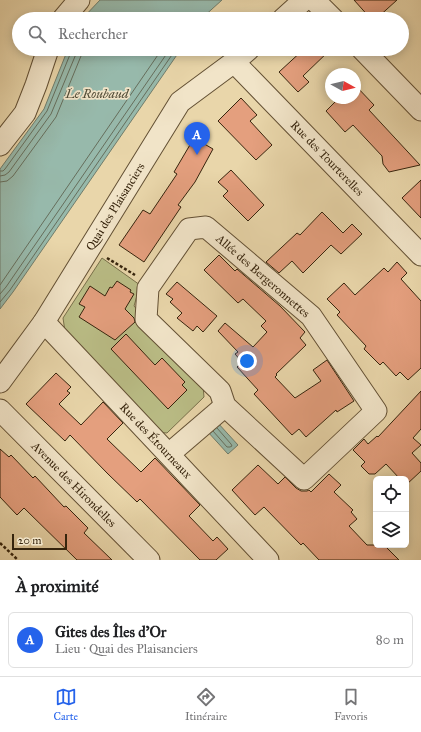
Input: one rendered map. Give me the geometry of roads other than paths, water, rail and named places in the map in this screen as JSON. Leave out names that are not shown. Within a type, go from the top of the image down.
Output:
[{"type":"street","points":[[69,12],[79,0]]},
{"type":"street","points":[[290,12],[304,0]]},
{"type":"street","points":[[314,0],[326,12]]},
{"type":"street","points":[[0,145],[25,112],[46,56]]},
{"type":"street","name":"Quai des Plaisanciers","points":[[0,382],[44,322],[180,102],[241,56]]},
{"type":"street","name":"Rue des Tourterelles","points":[[241,56],[421,255]]},
{"type":"street","points":[[369,56],[421,110]]},
{"type":"street","name":"Allée des Bergeronnettes","points":[[206,227],[311,316],[376,411],[304,479],[225,406],[220,392],[146,319],[148,288],[189,230],[206,227]]},
{"type":"street","name":"Rue des Étourneaux","points":[[44,322],[268,560]]},
{"type":"street","points":[[169,454],[225,406]]},
{"type":"street","name":"Avenue des Hirondelles","points":[[0,410],[149,560]]},
{"type":"water","points":[[100,0],[222,0],[209,12],[89,12]]},
{"type":"water","name":"Le Roubaud","points":[[65,56],[176,56],[0,309],[0,169],[44,109]]},
{"type":"water","points":[[217,422],[238,445],[228,454],[207,431]]},
{"type":"place","name":"Gites des Îles d'Or","points":[[197,155]]}]
